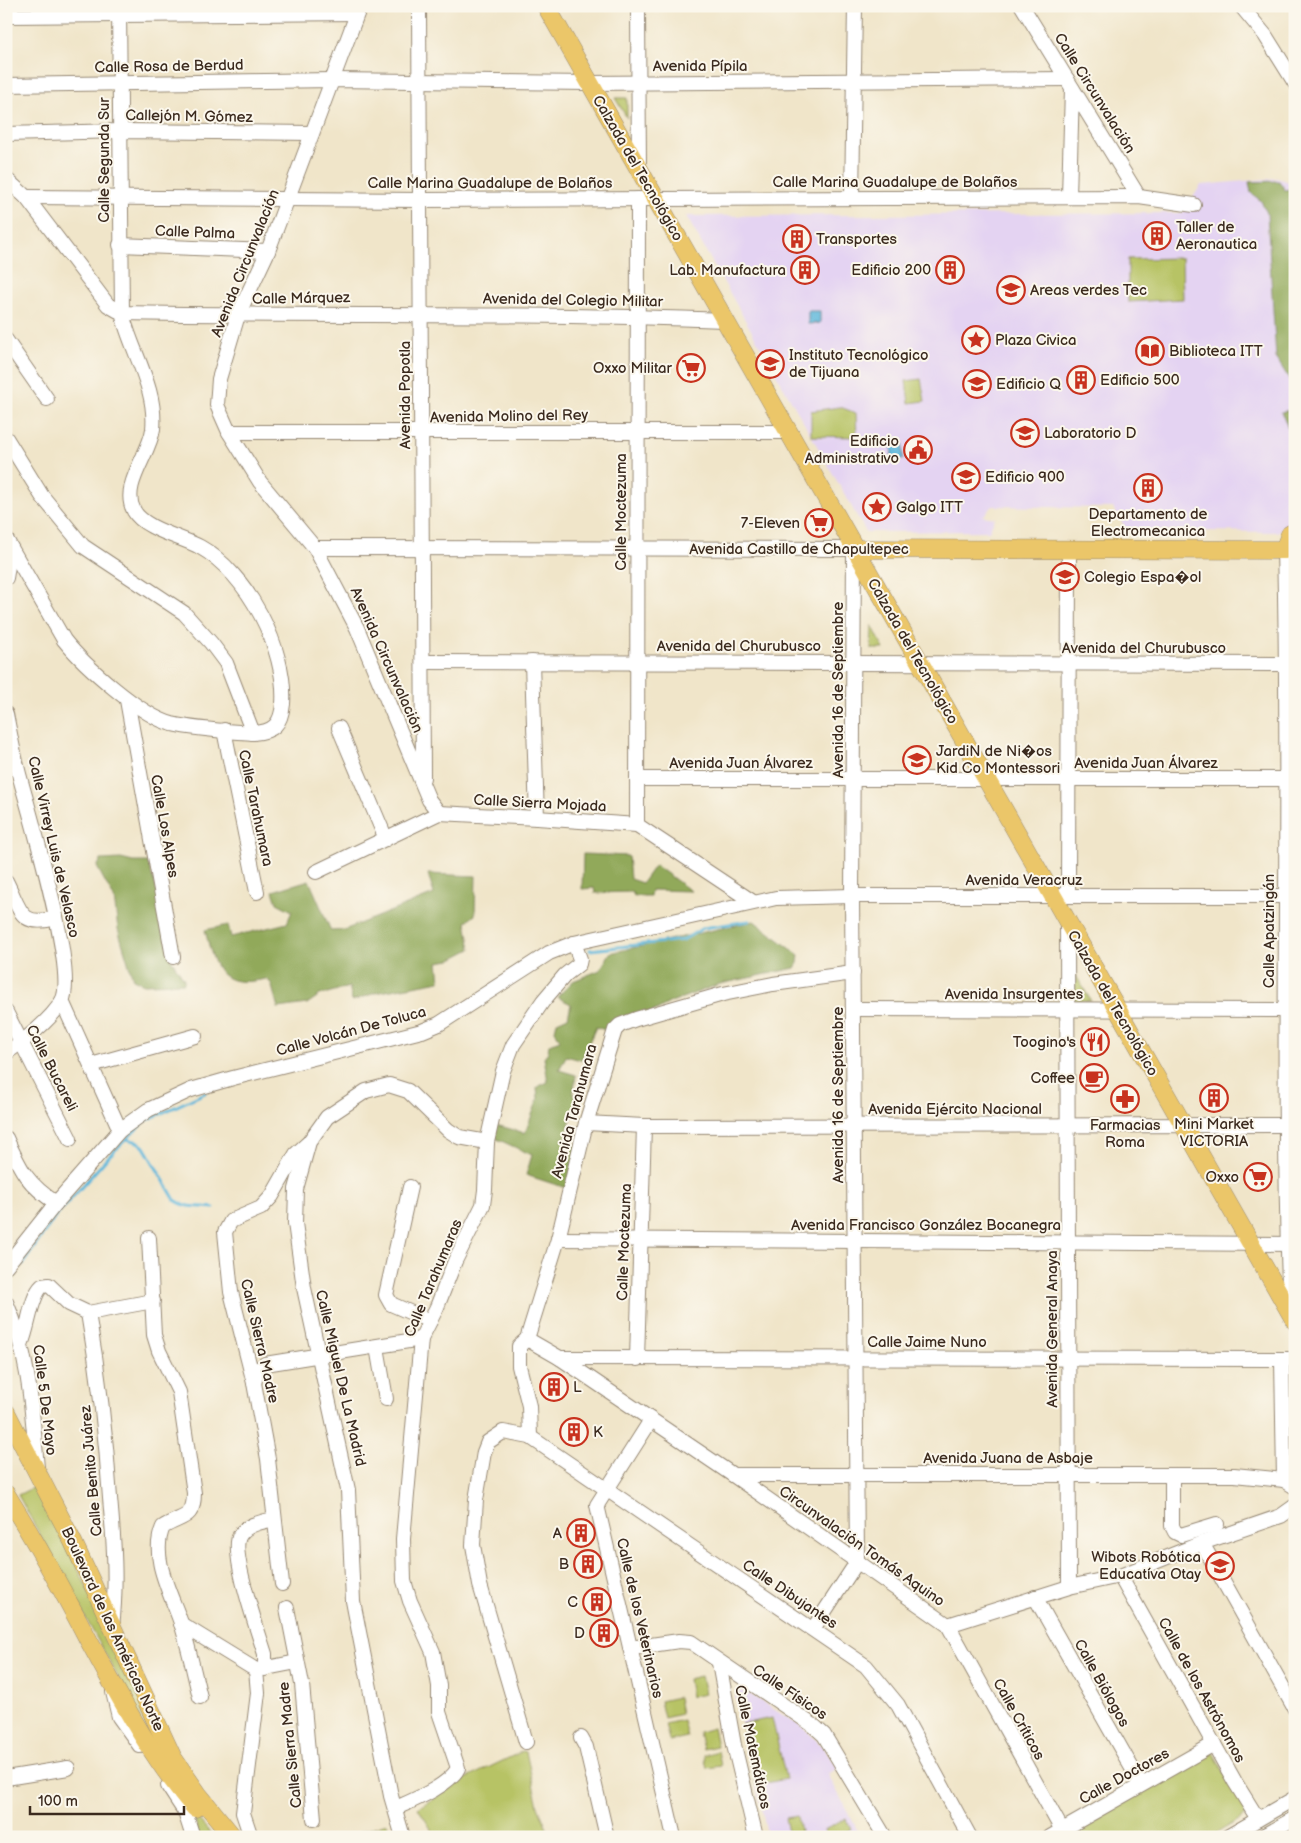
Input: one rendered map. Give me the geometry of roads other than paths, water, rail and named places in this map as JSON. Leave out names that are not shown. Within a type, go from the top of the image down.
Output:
[{"type":"main road","name":"Calzada del Tecnológico","points":[[546,6],[788,432],[854,556],[920,663],[986,778],[1060,897],[1067,921],[1292,1317]]},
{"type":"main road","points":[[1289,551],[1290,534],[1295,532]]},
{"type":"main road","name":"Avenida Castillo de Chapultepec","points":[[854,556],[1069,550],[1289,551]]},
{"type":"main road","name":"Boulevard de las Américas Norte","points":[[6,1412],[74,1542],[173,1758],[198,1794],[234,1837]]},
{"type":"main road","name":"Boulevard de las Américas Norte","points":[[6,1494],[58,1581],[111,1682],[158,1761],[186,1798],[221,1837]]},
{"type":"street","name":"Avenida Popotla","points":[[420,6],[423,783]]},
{"type":"street","points":[[638,6],[639,170]]},
{"type":"street","points":[[852,198],[855,6]]},
{"type":"street","name":"Calle Circunvalación","points":[[1022,6],[1139,197]]},
{"type":"street","points":[[1241,6],[1265,35],[1295,83]]},
{"type":"street","points":[[6,16],[119,11],[358,10]]},
{"type":"street","name":"Avenida Circunvalación","points":[[358,10],[268,251],[238,315],[217,387],[217,405],[229,432],[260,482],[315,548],[357,628],[429,800],[439,812]]},
{"type":"street","name":"Calle Segunda Sur","points":[[119,11],[122,313],[127,335],[148,387],[153,419],[150,442],[132,486],[131,505],[142,521],[198,546],[222,562],[242,586],[263,620],[272,644],[284,688],[282,718],[278,725],[261,733],[253,733]]},
{"type":"street","name":"Avenida Pípila","points":[[333,80],[589,83],[854,81],[1070,83]]},
{"type":"street","name":"Calle Rosa de Berdud","points":[[6,85],[333,80]]},
{"type":"street","points":[[1069,197],[1070,83]]},
{"type":"street","name":"Callejón M. Gómez","points":[[6,134],[120,131],[312,134]]},
{"type":"street","points":[[6,179],[26,197],[108,305],[122,313]]},
{"type":"street","name":"Calle Marina Guadalupe de Bolaños","points":[[26,197],[422,200],[1139,197],[1194,205]]},
{"type":"street","name":"Calle Moctezuma","points":[[637,825],[638,199]]},
{"type":"street","name":"Calle Palma","points":[[120,245],[268,251]]},
{"type":"street","name":"Calle Márquez","points":[[122,313],[238,315],[421,313]]},
{"type":"street","name":"Avenida del Colegio Militar","points":[[421,313],[724,320]]},
{"type":"street","points":[[6,340],[47,399]]},
{"type":"street","name":"Avenida Molino del Rey","points":[[229,432],[788,432]]},
{"type":"street","points":[[6,438],[42,496],[83,546],[184,613],[211,643],[226,663],[253,733],[171,723],[127,700],[74,652],[64,640],[9,544]]},
{"type":"street","points":[[6,578],[9,544]]},
{"type":"street","name":"Avenida Castillo de Chapultepec","points":[[315,548],[830,549],[854,556]]},
{"type":"street","points":[[1060,897],[1068,779],[1069,550]]},
{"type":"street","name":"Calle Apatzingán","points":[[1289,551],[1291,664],[1290,1010],[1292,1317]]},
{"type":"street","name":"Avenida 16 de Septiembre","points":[[854,556],[852,896],[857,1562]]},
{"type":"street","name":"Avenida del Churubusco","points":[[424,662],[1291,664]]},
{"type":"street","points":[[532,662],[537,818]]},
{"type":"street","name":"Calle Los Alpes","points":[[127,700],[172,957]]},
{"type":"street","name":"Calle Virrey Luis de Velasco","points":[[6,714],[18,772],[56,918],[66,978],[62,1001]]},
{"type":"street","points":[[339,728],[386,839]]},
{"type":"street","name":"Calle Tarahumara","points":[[224,730],[257,892]]},
{"type":"street","name":"Avenida Juan Álvarez","points":[[637,779],[1291,779]]},
{"type":"street","points":[[316,872],[439,812]]},
{"type":"street","name":"Calle Sierra Mojada","points":[[439,812],[637,825],[753,902]]},
{"type":"street","points":[[6,880],[20,908],[30,922],[41,922],[56,918]]},
{"type":"street","name":"Avenida Veracruz","points":[[753,902],[776,898],[852,896],[1290,896]]},
{"type":"street","name":"Calle Volcán De Toluca","points":[[6,1266],[56,1203],[120,1130],[148,1110],[191,1090],[422,1031],[452,1016],[549,954],[574,942],[753,902]]},
{"type":"street","name":"Avenida General Anaya","points":[[1067,921],[1069,1587]]},
{"type":"street","name":"Calle Tarahumaras","points":[[396,1808],[436,1787],[455,1774],[458,1768],[439,1712],[439,1686],[434,1652],[410,1601],[404,1581],[404,1539],[421,1339],[455,1261],[483,1205],[487,1142],[503,1071],[513,1046],[543,1001],[565,975],[579,964],[580,958],[574,942]]},
{"type":"street","name":"Avenida Tarahumara","points":[[530,1436],[529,1406],[518,1346],[526,1339],[558,1239],[586,1123],[609,1043],[615,1030],[620,1025],[723,994],[773,984],[853,973]]},
{"type":"street","points":[[6,1053],[20,1043],[62,1001],[120,1130]]},
{"type":"street","name":"Avenida Insurgentes","points":[[854,1010],[1290,1010]]},
{"type":"street","name":"Calle Bucareli","points":[[6,1012],[70,1140]]},
{"type":"street","points":[[92,1065],[195,1036]]},
{"type":"street","name":"Calle Miguel De La Madrid","points":[[403,1837],[391,1796],[353,1601],[348,1490],[304,1288],[295,1223],[296,1189],[309,1142],[327,1117],[366,1091],[389,1085],[408,1091],[448,1130],[459,1137],[487,1142]]},
{"type":"street","name":"Avenida Ejército Nacional","points":[[586,1123],[644,1126],[1291,1125]]},
{"type":"street","name":"Calle Moctezuma","points":[[637,1359],[639,1241],[644,1126]]},
{"type":"street","points":[[6,1138],[22,1172],[36,1190],[56,1203]]},
{"type":"street","name":"Calle Sierra Madre","points":[[282,1584],[268,1460],[254,1383],[227,1272],[226,1227],[231,1222],[261,1208],[272,1196],[296,1154],[309,1142]]},
{"type":"street","points":[[410,1187],[386,1296],[391,1304],[430,1321]]},
{"type":"street","points":[[149,1238],[154,1335],[159,1351],[179,1392],[194,1493],[194,1502],[189,1515],[163,1526],[160,1537],[160,1550],[164,1576],[181,1624],[200,1697]]},
{"type":"street","name":"Avenida Francisco González Bocanegra","points":[[558,1239],[1291,1244]]},
{"type":"street","points":[[22,1342],[29,1327],[35,1292],[42,1286],[49,1285],[69,1304],[88,1313],[153,1301]]},
{"type":"street","name":"Calle 5 De Mayo","points":[[6,1302],[22,1342],[29,1380],[38,1474]]},
{"type":"street","name":"Calle Benito Juárez","points":[[88,1313],[99,1378],[107,1448],[116,1592],[112,1628]]},
{"type":"street","points":[[254,1383],[258,1370],[265,1364],[421,1339]]},
{"type":"street","name":"Circunvalación Tomás Aquino","points":[[526,1339],[560,1358],[948,1625],[1069,1587],[1120,1576],[1202,1543],[1281,1516],[1295,1506]]},
{"type":"street","points":[[377,1347],[386,1399]]},
{"type":"street","name":"Calle Jaime Nuno","points":[[560,1358],[1289,1359]]},
{"type":"street","points":[[1289,1359],[1289,1484]]},
{"type":"street","name":"Calle de los Veterinarios","points":[[651,1420],[605,1490],[597,1506],[674,1837]]},
{"type":"street","points":[[526,1742],[480,1586],[473,1545],[476,1500],[488,1442],[502,1432],[530,1436]]},
{"type":"street","name":"Calle Dibujantes","points":[[530,1436],[605,1490],[866,1666],[898,1705],[970,1837]]},
{"type":"street","points":[[1172,1474],[1172,1526],[1176,1532],[1181,1535],[1217,1524]]},
{"type":"street","name":"Avenida Juana de Asbaje","points":[[732,1475],[1234,1475],[1289,1484]]},
{"type":"street","points":[[251,1837],[243,1813],[260,1670],[265,1654],[239,1567],[237,1541],[240,1535],[251,1525],[274,1519]]},
{"type":"street","points":[[1202,1543],[1295,1708]]},
{"type":"street","points":[[813,1629],[857,1562]]},
{"type":"street","name":"Calle de los Astrónomos","points":[[1120,1576],[1258,1819]]},
{"type":"street","name":"Calle Biólogos","points":[[1036,1598],[1141,1784]]},
{"type":"street","name":"Calle Sierra Madre","points":[[287,1608],[302,1684],[314,1819]]},
{"type":"street","points":[[181,1624],[248,1667],[260,1670],[297,1662]]},
{"type":"street","name":"Calle Críticos","points":[[948,1625],[1062,1830]]},
{"type":"street","name":"Calle Físicos","points":[[630,1648],[685,1640],[691,1642],[719,1663],[814,1726],[824,1735],[885,1837]]},
{"type":"street","name":"Calle Matemáticos","points":[[719,1663],[734,1745],[756,1837]]},
{"type":"street","points":[[111,1682],[119,1716],[186,1812],[193,1837]]},
{"type":"street","points":[[581,1738],[586,1747],[607,1837]]},
{"type":"street","name":"Calle Doctores","points":[[1050,1837],[1214,1744]]},
{"type":"street","points":[[6,1778],[68,1768]]},
{"type":"street","points":[[1227,1837],[1295,1798]]},
{"type":"street","points":[[1270,1835],[1295,1818]]},
{"type":"water","points":[[808,311],[820,311],[820,323],[808,324]]},
{"type":"water","points":[[891,442],[903,442],[903,460],[892,459]]},
{"type":"waterway","points":[[590,950],[683,940],[703,928],[749,921]]},
{"type":"waterway","points":[[421,1038],[437,1034],[455,1021]]},
{"type":"waterway","points":[[23,1264],[55,1217],[110,1155],[145,1121],[205,1093]]},
{"type":"waterway","points":[[127,1139],[138,1142],[144,1147],[175,1200],[189,1206],[214,1208]]},
{"type":"place","name":"Taller de Aeronautica","points":[[1157,236]]},
{"type":"place","name":"Transportes","points":[[797,239]]},
{"type":"place","name":"Lab. Manufactura","points":[[805,270]]},
{"type":"place","name":"Edificio 200","points":[[950,270]]},
{"type":"place","name":"Areas verdes Tec","points":[[1011,290]]},
{"type":"place","name":"Plaza Civica","points":[[976,340]]},
{"type":"place","name":"Biblioteca ITT","points":[[1150,351]]},
{"type":"place","name":"Instituto Tecnológico de Tijuana","points":[[770,364]]},
{"type":"place","name":"Oxxo Militar","points":[[691,368]]},
{"type":"place","name":"Edificio 500","points":[[1081,380]]},
{"type":"place","name":"Edificio Q","points":[[977,384]]},
{"type":"place","name":"Laboratorio D","points":[[1025,433]]},
{"type":"place","name":"Edificio Administrativo","points":[[918,450]]},
{"type":"place","name":"Edificio 900","points":[[966,477]]},
{"type":"place","name":"Departamento de Electromecanica","points":[[1148,488]]},
{"type":"place","name":"Galgo ITT","points":[[877,507]]},
{"type":"place","name":"7-Eleven","points":[[819,523]]},
{"type":"place","name":"Colegio Espa�ol","points":[[1065,577]]},
{"type":"place","name":"JardiN de Ni�os Kid Co Montessori","points":[[917,760]]},
{"type":"place","name":"Toogino's","points":[[1095,1042]]},
{"type":"place","name":"Coffee","points":[[1094,1078]]},
{"type":"place","name":"Mini Market VICTORIA","points":[[1214,1098]]},
{"type":"place","name":"Farmacias Roma","points":[[1125,1099]]},
{"type":"place","name":"Oxxo","points":[[1258,1177]]},
{"type":"place","name":"L","points":[[554,1387]]},
{"type":"place","name":"K","points":[[574,1432]]},
{"type":"place","name":"A","points":[[581,1533]]},
{"type":"place","name":"B","points":[[588,1564]]},
{"type":"place","name":"Wibots Robótica Educatíva Otay","points":[[1220,1566]]},
{"type":"place","name":"C","points":[[597,1602]]},
{"type":"place","name":"D","points":[[604,1633]]}]
